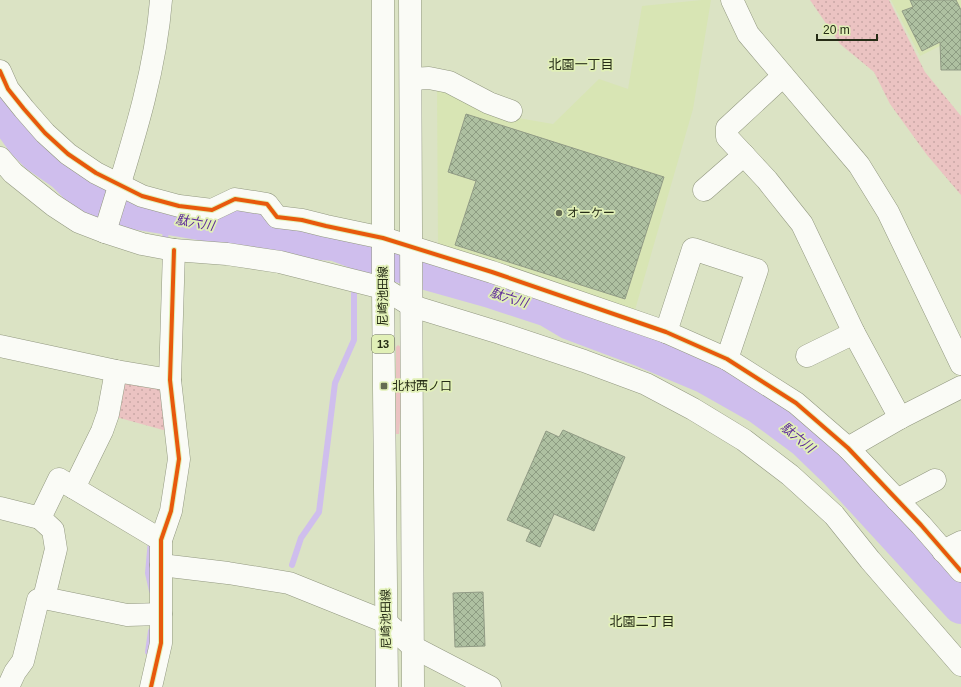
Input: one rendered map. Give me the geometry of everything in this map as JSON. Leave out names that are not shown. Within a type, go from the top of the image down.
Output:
[{"type":"street","points":[[105,232],[148,86],[159,30],[161,0]]},
{"type":"street","name":"尼崎池田線","points":[[383,0],[383,288],[387,687]]},
{"type":"street","name":"13","points":[[410,0],[413,687]]},
{"type":"street","points":[[732,0],[748,34],[859,165],[888,212],[961,364]]},
{"type":"street","points":[[0,71],[8,89],[24,109],[45,133],[68,154],[96,173],[142,196],[179,206],[212,210],[235,199],[267,204],[278,217],[302,220],[383,238],[541,288],[666,332],[727,359],[796,403],[848,448],[897,500],[952,546],[961,571]]},
{"type":"street","points":[[783,76],[727,128],[728,137],[767,180],[802,224],[854,333],[900,418]]},
{"type":"street","points":[[411,79],[429,78],[448,82],[489,103],[511,111]]},
{"type":"street","points":[[704,190],[744,155]]},
{"type":"street","points":[[0,158],[13,173],[53,205],[79,222],[105,232],[142,244],[174,250],[227,254],[280,262],[383,288],[412,306],[500,332],[646,384],[693,409],[744,440],[790,475],[834,516],[961,665]]},
{"type":"street","points":[[666,332],[693,249],[759,266],[727,359]]},
{"type":"street","points":[[151,687],[161,643],[161,540],[170,511],[179,459],[170,380],[174,250]]},
{"type":"street","points":[[808,356],[854,333]]},
{"type":"street","points":[[0,346],[116,371],[170,380]]},
{"type":"street","points":[[74,488],[102,431],[108,414],[116,371]]},
{"type":"street","points":[[848,448],[900,418],[961,387]]},
{"type":"street","points":[[40,518],[59,479],[161,540]]},
{"type":"street","points":[[897,500],[935,480]]},
{"type":"street","points":[[0,508],[40,518],[52,530],[56,549],[44,598]]},
{"type":"street","points":[[160,566],[228,573],[289,583],[386,622],[413,647],[490,687]]},
{"type":"street","points":[[8,687],[15,672],[23,661],[38,600],[44,598],[127,615],[161,614]]},
{"type":"shaded area","points":[[711,0],[693,109],[633,317],[438,253],[437,85],[500,115],[553,124],[599,79],[628,89],[642,6]]},
{"type":"shaded area","points":[[810,0],[889,0],[925,72],[961,116],[961,195],[927,155],[890,104],[874,72],[840,44]]},
{"type":"shaded area","points":[[891,0],[961,0],[961,39],[950,41],[920,56]]},
{"type":"shaded area","points":[[398,345],[402,348],[402,396],[399,434],[396,434],[396,347]]},
{"type":"shaded area","points":[[117,380],[167,384],[174,433],[109,415]]},
{"type":"building","points":[[910,0],[956,0],[961,10],[961,70],[941,70],[940,42],[922,51],[902,11],[913,7]]},
{"type":"building","name":"オーケー","points":[[466,114],[664,177],[625,299],[455,245],[476,181],[448,172]]},
{"type":"building","points":[[563,430],[625,457],[594,531],[554,514],[540,547],[526,541],[531,530],[507,520],[546,431],[559,437]]},
{"type":"building","points":[[483,592],[485,646],[455,647],[453,593]]},
{"type":"waterway","name":"駄六川","points":[[0,108],[24,141],[38,155],[64,173],[85,194],[102,201],[133,211],[310,241],[335,243],[369,256],[490,290],[548,309],[570,322],[642,349],[706,376],[759,406],[805,440],[837,471],[961,606]]},
{"type":"waterway","points":[[165,246],[166,216]]},
{"type":"waterway","points":[[354,250],[354,276]]},
{"type":"waterway","points":[[292,565],[301,538],[319,512],[335,383],[354,340],[354,285]]},
{"type":"waterway","points":[[151,540],[148,573],[152,591]]},
{"type":"waterway","points":[[148,652],[151,631]]},
{"type":"cycle path","points":[[0,71],[8,89],[24,109],[45,133],[68,154],[96,173],[142,196],[179,206],[212,210],[235,199],[267,204],[277,217],[302,220],[383,238],[492,272],[666,332],[727,359],[796,403],[848,448],[921,525],[961,571]]},
{"type":"cycle path","points":[[151,687],[161,643],[161,540],[171,511],[179,459],[170,380],[174,250]]},
{"type":"place","name":"オーケー","points":[[559,213]]},
{"type":"place","name":"北村西ノ口","points":[[384,386]]},
{"type":"district","name":"北園一丁目","points":[[581,64]]},
{"type":"district","name":"北園二丁目","points":[[642,621]]}]
